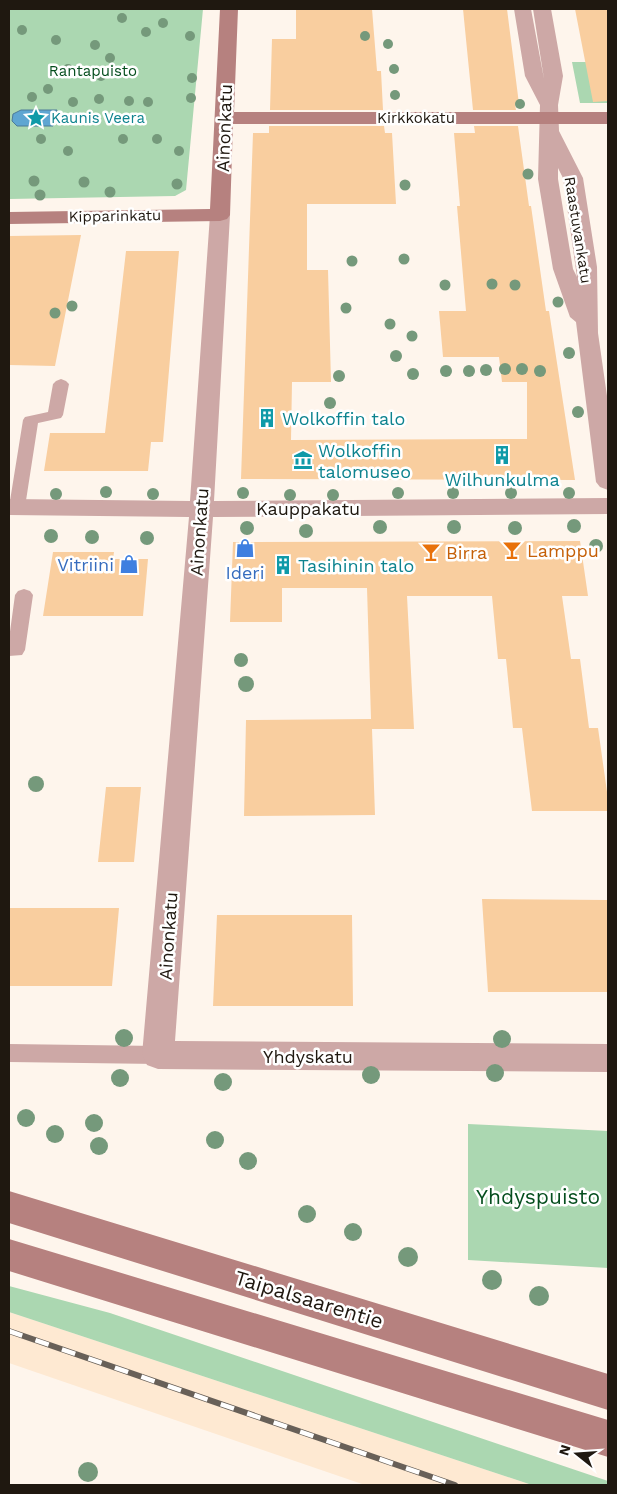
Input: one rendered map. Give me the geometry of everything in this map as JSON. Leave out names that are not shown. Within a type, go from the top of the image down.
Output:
[{"type":"street","name":"Ainonkatu","points":[[158,1055],[201,508],[220,214],[229,9]]},
{"type":"street","name":"Raastuvankatu","points":[[522,9],[534,76],[550,118]]},
{"type":"street","name":"Raastuvankatu","points":[[542,9],[554,76],[550,118],[548,179],[563,269],[587,333],[608,482]]},
{"type":"street","name":"Kirkkokatu","points":[[224,118],[608,118]]},
{"type":"street","name":"Kipparinkatu","points":[[9,218],[220,214]]},
{"type":"street","name":"Kauppakatu","points":[[13,507],[608,506]]},
{"type":"street","name":"Yhdyskatu","points":[[158,1055],[608,1058]]},
{"type":"street","name":"Taipalsaarentie","points":[[9,1207],[608,1392]]},
{"type":"street","points":[[9,1255],[608,1439]]},
{"type":"lane","points":[[13,507],[31,420],[55,415],[61,384]]},
{"type":"lane","points":[[9,650],[16,650],[24,595]]},
{"type":"lane","name":"Yhdyskatu","points":[[9,1053],[158,1055]]},
{"type":"shaded area","points":[[9,1312],[532,1485],[365,1485],[9,1363]]},
{"type":"green space","name":"Rantapuisto","points":[[9,9],[203,9],[186,190],[175,196],[9,199]]},
{"type":"green space","points":[[572,62],[608,62],[608,103],[580,103]]},
{"type":"green space","name":"Yhdyspuisto","points":[[468,1124],[608,1131],[608,1268],[468,1260]]},
{"type":"green space","points":[[9,1286],[110,1313],[608,1481],[608,1485],[532,1485],[9,1312]]},
{"type":"water","points":[[21,110],[57,110],[53,126],[17,126],[12,121],[13,114]]},
{"type":"building","points":[[296,9],[372,9],[377,71],[381,71],[383,110],[270,110],[272,39],[296,39]]},
{"type":"building","points":[[463,9],[507,9],[519,104],[515,104],[516,110],[473,110]]},
{"type":"building","points":[[575,9],[608,9],[608,101],[593,102]]},
{"type":"building","points":[[269,126],[384,126],[385,133],[392,133],[396,204],[307,204],[307,270],[328,270],[331,382],[292,382],[291,440],[527,439],[527,382],[502,382],[499,357],[443,357],[439,311],[466,311],[457,206],[460,206],[454,133],[475,133],[474,126],[518,126],[529,206],[531,206],[546,311],[549,311],[575,480],[241,479],[253,133],[269,133]]},
{"type":"building","points":[[81,235],[55,366],[9,365],[9,236]]},
{"type":"building","points":[[126,251],[179,251],[163,442],[151,442],[148,471],[44,471],[50,433],[105,433]]},
{"type":"building","points":[[580,541],[588,596],[562,596],[571,659],[580,659],[589,728],[598,728],[608,811],[532,811],[522,728],[513,728],[506,659],[498,659],[492,596],[407,596],[414,729],[372,729],[375,815],[244,816],[246,720],[371,719],[367,588],[282,588],[282,622],[230,622],[233,542]]},
{"type":"building","points":[[53,552],[114,552],[113,559],[148,559],[143,616],[43,616]]},
{"type":"building","points":[[106,787],[141,787],[134,862],[98,862]]},
{"type":"building","points":[[482,899],[608,900],[608,992],[488,992]]},
{"type":"building","points":[[9,908],[119,908],[112,986],[9,986]]},
{"type":"building","points":[[217,915],[352,915],[353,1006],[213,1006]]},
{"type":"railway","points":[[9,1331],[455,1485]]},
{"type":"place","name":"Kaunis Veera","points":[[36,118]]},
{"type":"place","name":"Wolkoffin talo","points":[[267,418]]},
{"type":"place","name":"Wilhunkulma","points":[[502,455]]},
{"type":"place","name":"Wolkoffin talomuseo","points":[[303,460]]},
{"type":"place","name":"Ideri","points":[[245,548]]},
{"type":"place","name":"Lamppu","points":[[512,550]]},
{"type":"place","name":"Birra","points":[[431,552]]},
{"type":"place","name":"Vitriini","points":[[129,564]]},
{"type":"place","name":"Tasihinin talo","points":[[283,565]]}]
